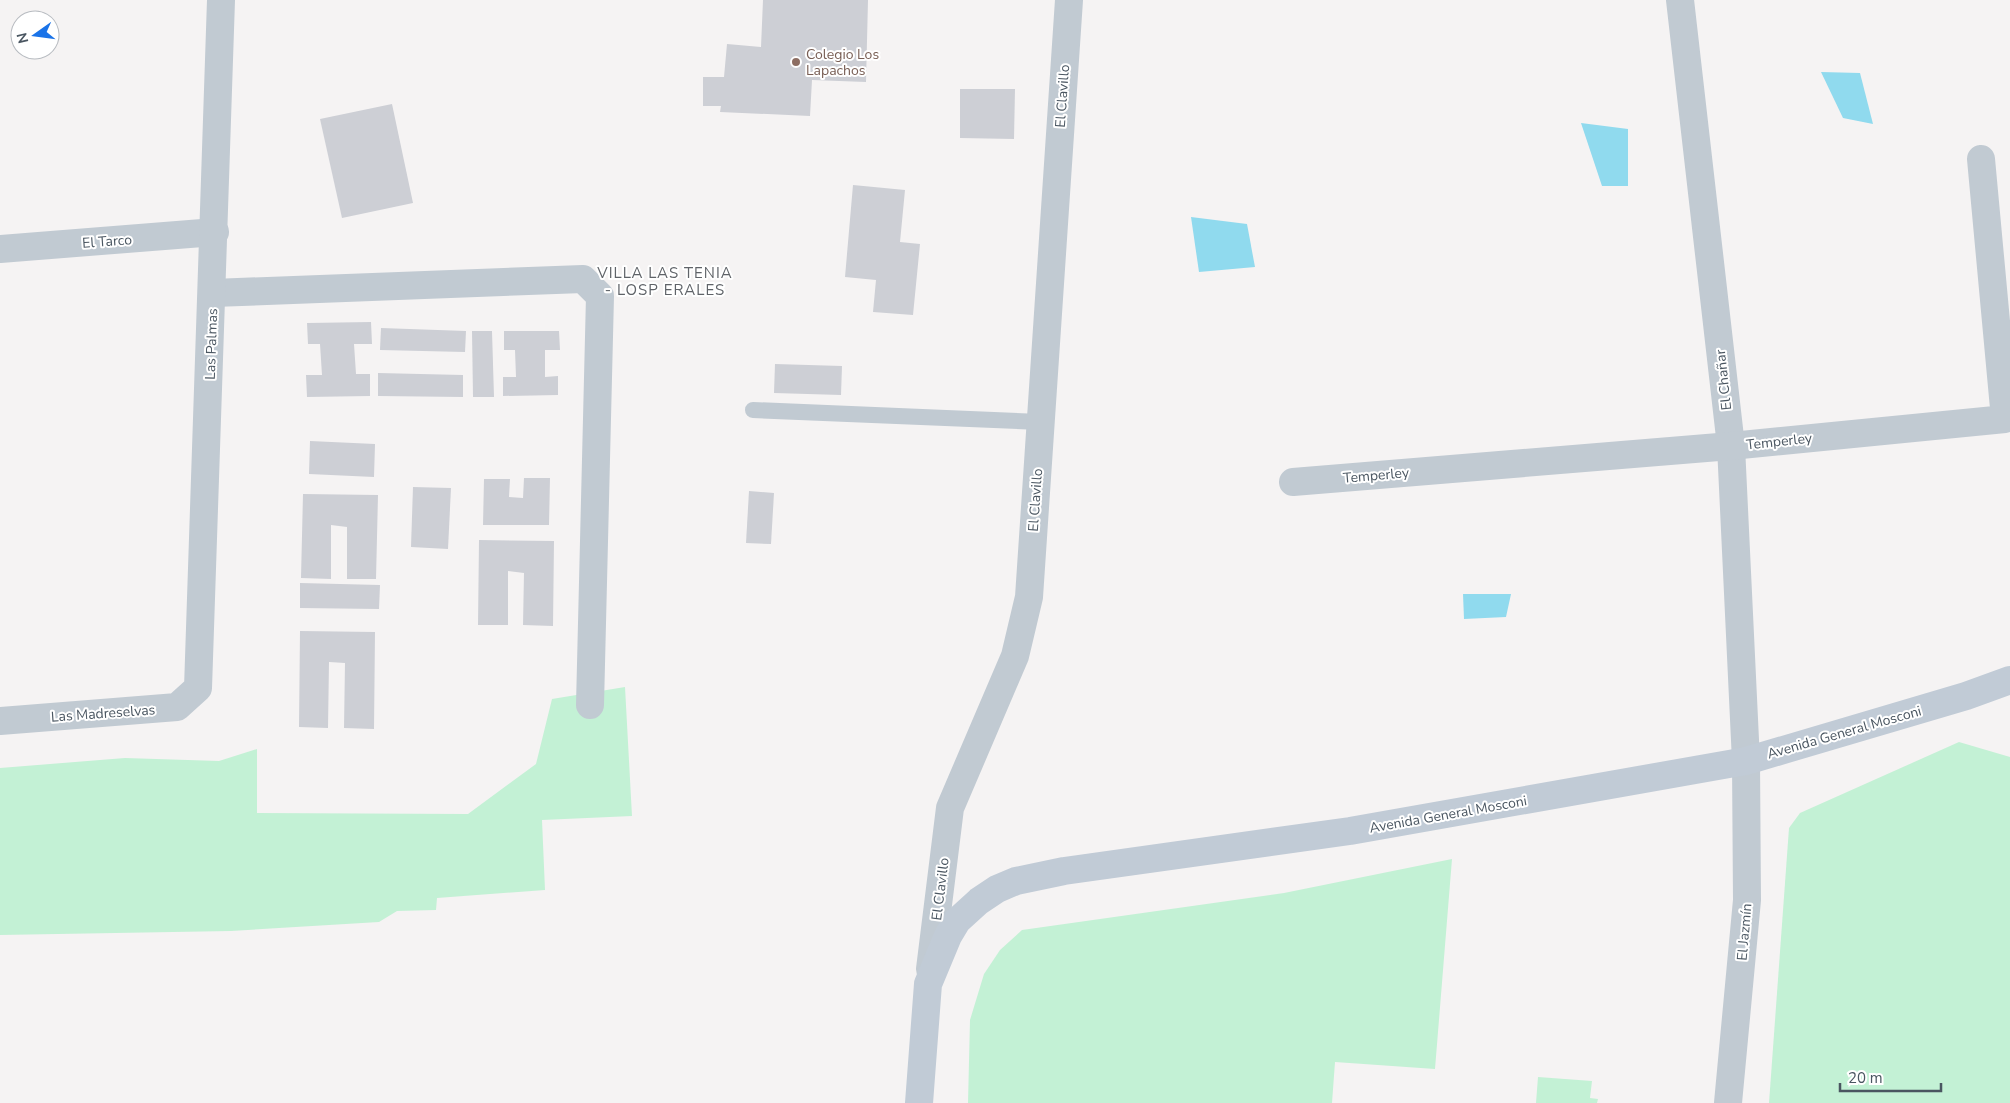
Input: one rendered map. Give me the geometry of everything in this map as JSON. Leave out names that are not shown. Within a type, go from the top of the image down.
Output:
[{"type":"main road","name":"Avenida General Mosconi","points":[[919,1103],[928,984],[948,936],[957,921],[979,901],[997,889],[1016,881],[1064,870],[1350,831],[1746,761],[1966,696],[2010,680]]},
{"type":"street","name":"Las Palmas","points":[[198,688],[213,293],[221,0]]},
{"type":"street","name":"El Clavillo","points":[[928,984],[950,808],[1014,656],[1029,597],[1069,0]]},
{"type":"street","name":"El Chañar","points":[[1680,0],[1731,446],[1746,761]]},
{"type":"street","name":"Temperley","points":[[1293,482],[1731,446],[2005,419],[1981,159]]},
{"type":"street","name":"El Tarco","points":[[0,249],[215,232]]},
{"type":"street","points":[[213,293],[582,279],[600,296],[590,705]]},
{"type":"street","name":"Las Madreselvas","points":[[0,721],[177,707],[198,688]]},
{"type":"street","name":"El Jazmín","points":[[1728,1103],[1747,900],[1746,761]]},
{"type":"lane","points":[[754,410],[1040,422]]},
{"type":"green space","points":[[625,687],[632,816],[542,820],[545,890],[437,898],[436,910],[397,911],[379,922],[231,931],[0,935],[0,768],[125,758],[219,761],[257,749],[257,813],[468,814],[536,764],[552,699]]},
{"type":"green space","points":[[1959,742],[2010,757],[2010,1103],[1769,1103],[1789,828],[1800,813]]},
{"type":"green space","points":[[1452,859],[1435,1069],[1335,1062],[1332,1103],[968,1103],[970,1020],[984,974],[1000,950],[1022,930],[1284,893]]},
{"type":"green space","points":[[1538,1077],[1592,1081],[1590,1098],[1598,1099],[1597,1103],[1536,1103]]},
{"type":"water","points":[[1821,72],[1860,73],[1873,124],[1843,118]]},
{"type":"water","points":[[1581,123],[1628,129],[1628,186],[1602,186]]},
{"type":"water","points":[[1191,217],[1247,224],[1255,267],[1199,272]]},
{"type":"water","points":[[1463,594],[1511,594],[1506,617],[1464,619]]},
{"type":"building","name":"Colegio Los Lapachos","points":[[763,0],[868,0],[866,82],[812,80],[810,116],[720,112],[721,106],[703,106],[703,77],[724,77],[727,44],[761,47]]},
{"type":"building","points":[[960,89],[1015,89],[1014,139],[960,138]]},
{"type":"building","points":[[392,104],[413,203],[342,218],[320,119]]},
{"type":"building","points":[[853,185],[905,190],[900,242],[920,244],[913,315],[873,312],[876,280],[845,277]]},
{"type":"building","points":[[371,322],[372,344],[354,344],[356,374],[370,374],[370,396],[307,397],[306,375],[322,375],[320,344],[308,344],[307,323]]},
{"type":"building","points":[[381,328],[466,331],[465,352],[380,350]]},
{"type":"building","points":[[472,331],[492,331],[494,397],[473,397]]},
{"type":"building","points":[[504,331],[559,331],[560,350],[545,350],[545,377],[558,376],[558,395],[503,396],[503,377],[516,377],[515,350],[504,350]]},
{"type":"building","points":[[775,364],[842,366],[841,395],[774,393]]},
{"type":"building","points":[[378,373],[463,375],[463,397],[378,396]]},
{"type":"building","points":[[310,441],[375,444],[374,477],[309,474]]},
{"type":"building","points":[[524,478],[550,478],[549,525],[483,525],[484,479],[510,479],[509,497],[523,498]]},
{"type":"building","points":[[413,487],[451,488],[448,549],[411,547]]},
{"type":"building","points":[[749,491],[774,493],[771,544],[746,543]]},
{"type":"building","points":[[303,494],[378,495],[376,579],[347,579],[347,527],[331,525],[331,579],[301,578]]},
{"type":"building","points":[[479,540],[554,541],[553,626],[523,625],[524,573],[508,571],[508,625],[478,625]]},
{"type":"building","points":[[300,583],[380,585],[379,609],[300,608]]},
{"type":"building","points":[[300,631],[375,632],[374,729],[344,728],[345,663],[329,662],[328,728],[299,727]]},
{"type":"place","name":"Colegio Los Lapachos","points":[[796,62]]},
{"type":"district","name":"VILLA LAS TENIA - LOSP ERALES","points":[[665,282]]}]
